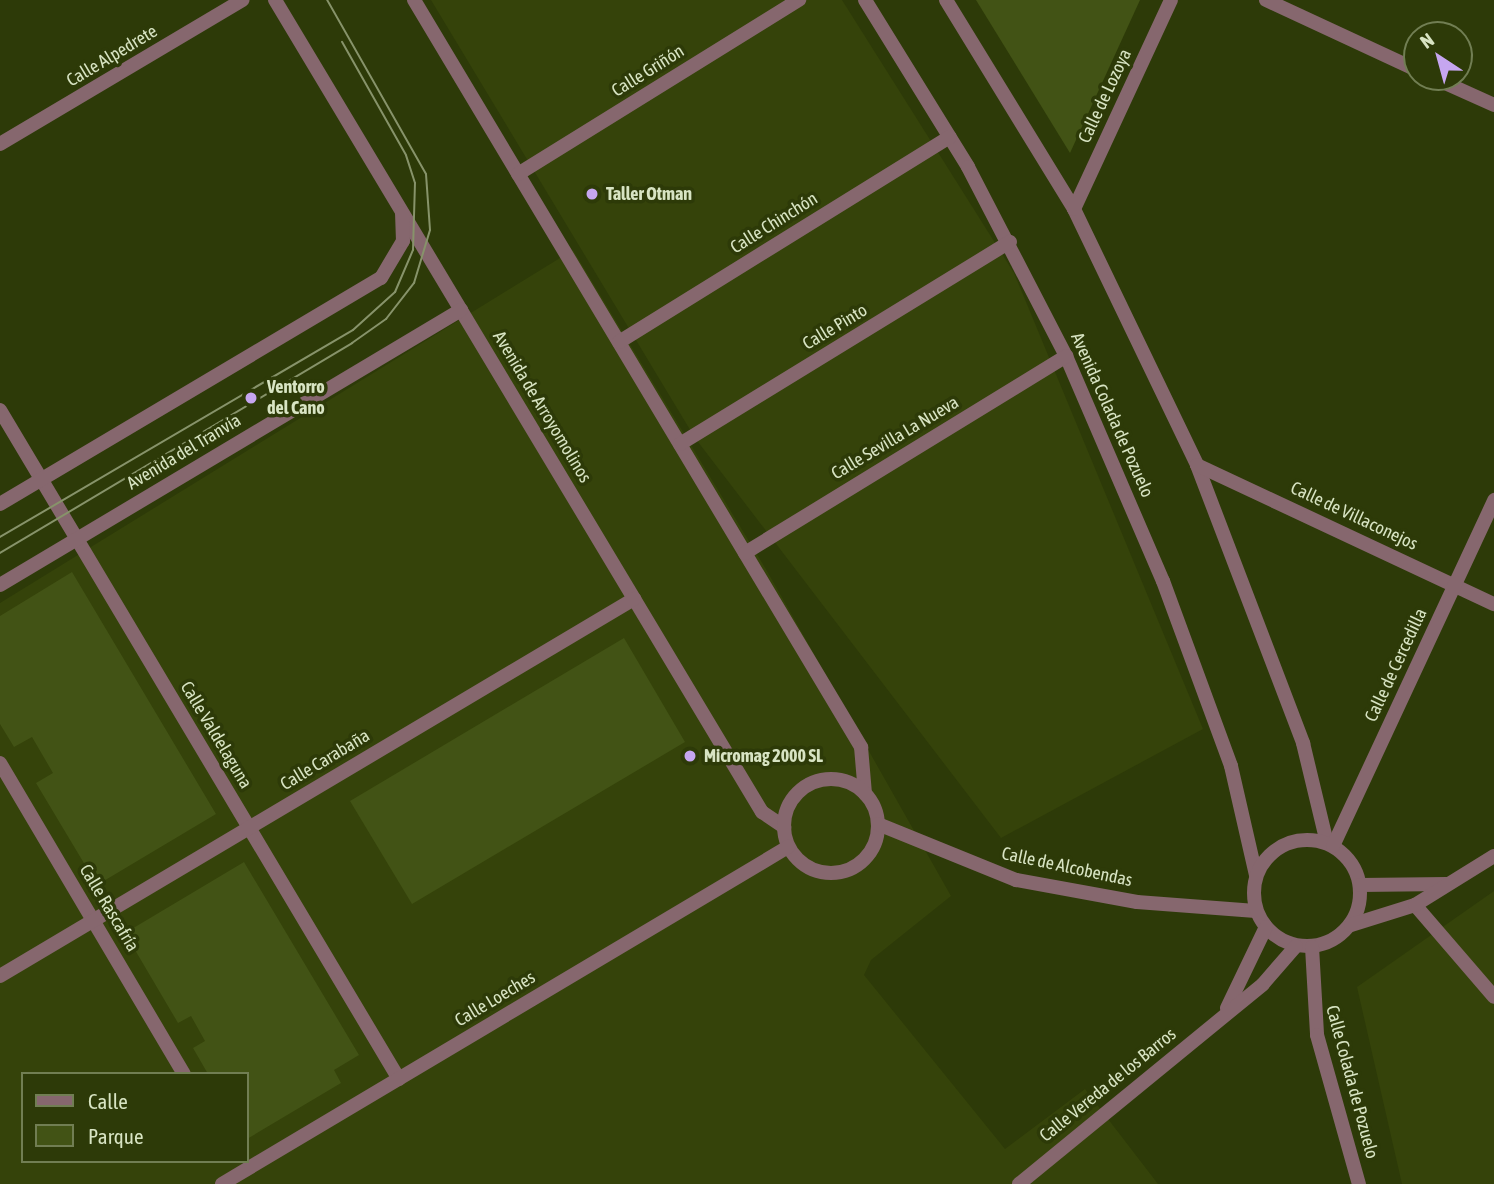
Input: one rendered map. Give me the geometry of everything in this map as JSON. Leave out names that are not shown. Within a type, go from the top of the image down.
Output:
[{"type":"street","name":"Calle Alpedrete","points":[[0,144],[243,0]]},
{"type":"street","name":"Avenida de Arroyomolinos","points":[[275,0],[762,812],[784,827]]},
{"type":"street","points":[[414,0],[861,747],[865,794],[878,824],[868,854],[842,872],[811,869],[789,848],[784,827],[792,800],[813,783],[841,780],[865,794]]},
{"type":"street","name":"Calle Griñón","points":[[518,174],[799,0]]},
{"type":"street","name":"Avenida Colada de Pozuelo","points":[[864,0],[950,137],[1010,242],[1066,356],[1163,581],[1231,766],[1256,876]]},
{"type":"street","points":[[946,0],[1074,209],[1197,465],[1303,743],[1330,845]]},
{"type":"street","name":"Calle de Lozoya","points":[[1074,209],[1171,0]]},
{"type":"street","points":[[1266,0],[1403,64]]},
{"type":"street","points":[[1464,91],[1494,105]]},
{"type":"street","name":"Calle Chinchón","points":[[619,342],[950,137]]},
{"type":"street","points":[[0,504],[381,278],[403,241],[402,212]]},
{"type":"street","name":"Calle Pinto","points":[[680,444],[1010,242]]},
{"type":"street","name":"Avenida del Tranvía","points":[[0,585],[461,310]]},
{"type":"street","name":"Calle Sevilla La Nueva","points":[[745,553],[1066,356]]},
{"type":"street","name":"Calle Valdelaguna","points":[[0,410],[399,1079]]},
{"type":"street","name":"Calle de Villaconejos","points":[[1197,465],[1494,604]]},
{"type":"street","name":"Calle de Cercedilla","points":[[1330,845],[1494,500]]},
{"type":"street","name":"Calle Carabaña","points":[[0,976],[634,599]]},
{"type":"street","name":"Calle Rascafría","points":[[0,762],[183,1072]]},
{"type":"street","name":"Calle de Alcobendas","points":[[878,824],[1016,880],[1137,902],[1256,911]]},
{"type":"street","points":[[1351,925],[1360,885],[1346,856],[1330,845],[1293,841],[1271,854],[1256,876],[1256,911],[1266,927],[1296,946],[1312,947],[1351,925],[1415,905],[1494,856]]},
{"type":"street","name":"Calle Loeches","points":[[248,1161],[399,1079],[789,848]]},
{"type":"street","points":[[1360,885],[1448,884]]},
{"type":"street","points":[[1415,905],[1494,997]]},
{"type":"street","name":"Calle Vereda de los Barros","points":[[1222,1016],[1266,927]]},
{"type":"street","name":"Calle Vereda de los Barros","points":[[1018,1184],[1222,1016],[1296,946]]},
{"type":"street","name":"Calle Colada de Pozuelo","points":[[1312,947],[1317,1035],[1359,1184]]},
{"type":"street","name":"Calle Loeches","points":[[222,1184],[239,1166]]},
{"type":"shaded area","points":[[431,0],[842,0],[1014,273],[1203,729],[1001,838],[695,438]]},
{"type":"shaded area","points":[[573,250],[767,571],[951,896],[871,960],[864,975],[1005,1149],[1085,1089],[1158,1184],[0,1184],[0,603]]},
{"type":"shaded area","points":[[1494,891],[1494,1184],[1402,1184],[1357,987]]},
{"type":"green space","points":[[976,0],[1140,0],[1070,153]]},
{"type":"green space","points":[[72,572],[216,814],[97,885],[36,783],[53,773],[32,737],[14,747],[0,724],[0,616]]},
{"type":"green space","points":[[624,638],[685,742],[412,904],[350,801]]},
{"type":"green space","points":[[244,862],[359,1055],[334,1070],[341,1083],[248,1138],[248,1072],[207,1072],[193,1048],[205,1041],[191,1016],[178,1023],[125,933]]},
{"type":"tram line","points":[[0,553],[352,343],[386,319],[414,283],[430,230],[426,174],[327,0]]},
{"type":"tram line","points":[[0,537],[353,330],[395,292],[413,250],[415,183],[406,155],[342,42]]},
{"type":"place","name":"Taller Otman","points":[[592,194]]},
{"type":"place","name":"Ventorro del Cano","points":[[251,398]]},
{"type":"place","name":"Micromag 2000 SL","points":[[690,756]]}]
